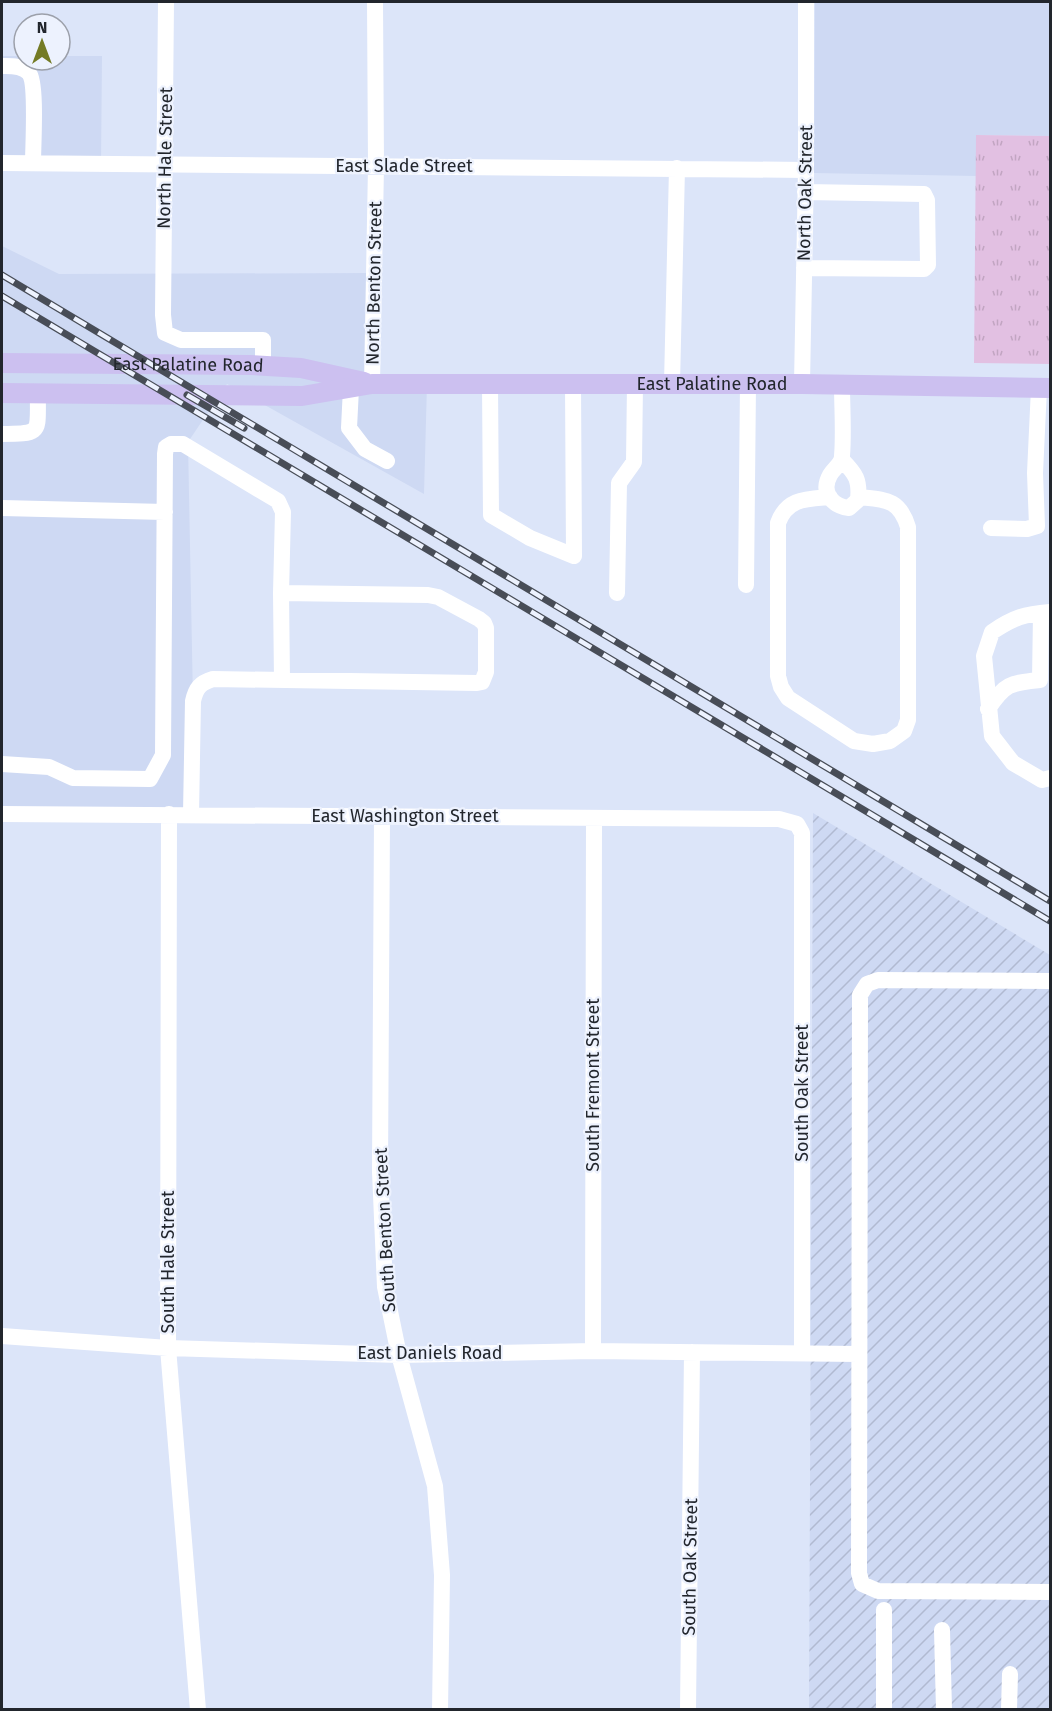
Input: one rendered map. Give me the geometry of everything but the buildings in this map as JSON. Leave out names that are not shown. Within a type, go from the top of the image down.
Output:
[{"type":"main road","name":"East Palatine Road","points":[[2,363],[301,368],[372,384]]},
{"type":"main road","name":"East Palatine Road","points":[[2,393],[302,396],[372,384],[802,384],[1045,388]]},
{"type":"street","name":"North Hale Street","points":[[166,2],[163,315],[165,333],[181,340],[263,340],[263,366]]},
{"type":"street","name":"North Benton Street","points":[[372,384],[376,166],[375,2]]},
{"type":"street","name":"North Oak Street","points":[[802,384],[806,2]]},
{"type":"street","points":[[2,66],[16,66],[28,73],[33,82],[33,163]]},
{"type":"street","name":"East Slade Street","points":[[2,162],[806,170]]},
{"type":"street","points":[[672,384],[677,168]]},
{"type":"street","points":[[804,268],[924,269],[928,265],[927,200],[924,194],[805,192]]},
{"type":"street","points":[[490,384],[491,515],[530,538],[574,556],[573,384]]},
{"type":"street","points":[[617,593],[619,483],[634,462],[635,384]]},
{"type":"street","points":[[746,585],[748,384]]},
{"type":"street","points":[[842,385],[842,460],[829,476],[827,487],[831,501],[838,507],[849,508],[858,500],[860,488],[856,474],[842,460]]},
{"type":"street","points":[[351,388],[349,428],[365,448],[387,461]]},
{"type":"street","points":[[991,528],[1027,529],[1037,526],[1035,473],[1045,388]]},
{"type":"street","points":[[2,434],[33,432],[38,422],[38,393]]},
{"type":"street","points":[[2,764],[49,767],[73,778],[150,779],[163,755],[165,454],[166,447],[171,444],[183,444],[278,501],[283,512],[282,680]]},
{"type":"street","points":[[830,497],[795,502],[782,512],[778,523],[778,676],[781,687],[788,698],[854,741],[873,744],[890,741],[904,731],[908,720],[908,527],[899,507],[888,500],[858,497]]},
{"type":"street","points":[[2,508],[165,512]]},
{"type":"street","points":[[191,814],[193,701],[196,689],[203,682],[282,680],[482,682],[486,672],[484,622],[438,597],[281,593]]},
{"type":"street","points":[[988,709],[999,692],[1015,682],[1040,680],[1046,612],[1015,617],[992,632],[984,656],[988,709],[992,736],[1013,763],[1046,779]]},
{"type":"street","name":"East Washington Street","points":[[2,814],[779,819],[797,824],[802,832]]},
{"type":"street","name":"South Hale Street","points":[[169,814],[168,1348],[198,1710]]},
{"type":"street","name":"South Benton Street","points":[[382,817],[381,1230],[385,1287],[399,1355],[435,1486],[442,1575],[440,1710]]},
{"type":"street","name":"South Fremont Street","points":[[592,1351],[594,818]]},
{"type":"street","name":"South Oak Street","points":[[802,832],[802,1353]]},
{"type":"street","points":[[1050,981],[878,980],[867,984],[860,995],[859,1354],[859,1573],[862,1584],[878,1591],[1050,1592]]},
{"type":"street","name":"East Daniels Road","points":[[2,1336],[168,1348],[399,1355],[592,1351],[859,1354]]},
{"type":"street","name":"South Oak Street","points":[[688,1710],[692,1352]]},
{"type":"street","points":[[884,1610],[884,1710]]},
{"type":"street","points":[[942,1630],[944,1710]]},
{"type":"street","points":[[1009,1710],[1010,1674]]},
{"type":"shaded area","points":[[815,2],[1050,2],[1050,136],[976,135],[976,176],[814,173]]},
{"type":"shaded area","points":[[2,56],[12,56],[12,72],[72,72],[72,56],[102,56],[101,163],[2,163]]},
{"type":"shaded area","points":[[2,246],[59,274],[373,273],[372,384],[427,384],[424,494],[227,384],[188,442],[193,701],[191,814],[2,814]]},
{"type":"shaded area","points":[[813,813],[1050,955],[1050,1709],[809,1710]]},
{"type":"green space","points":[[976,135],[1050,136],[1050,364],[974,363]]},
{"type":"railway","points":[[2,275],[1050,901]]},
{"type":"railway","points":[[2,296],[1050,921]]},
{"type":"railway","points":[[187,395],[244,428]]}]
